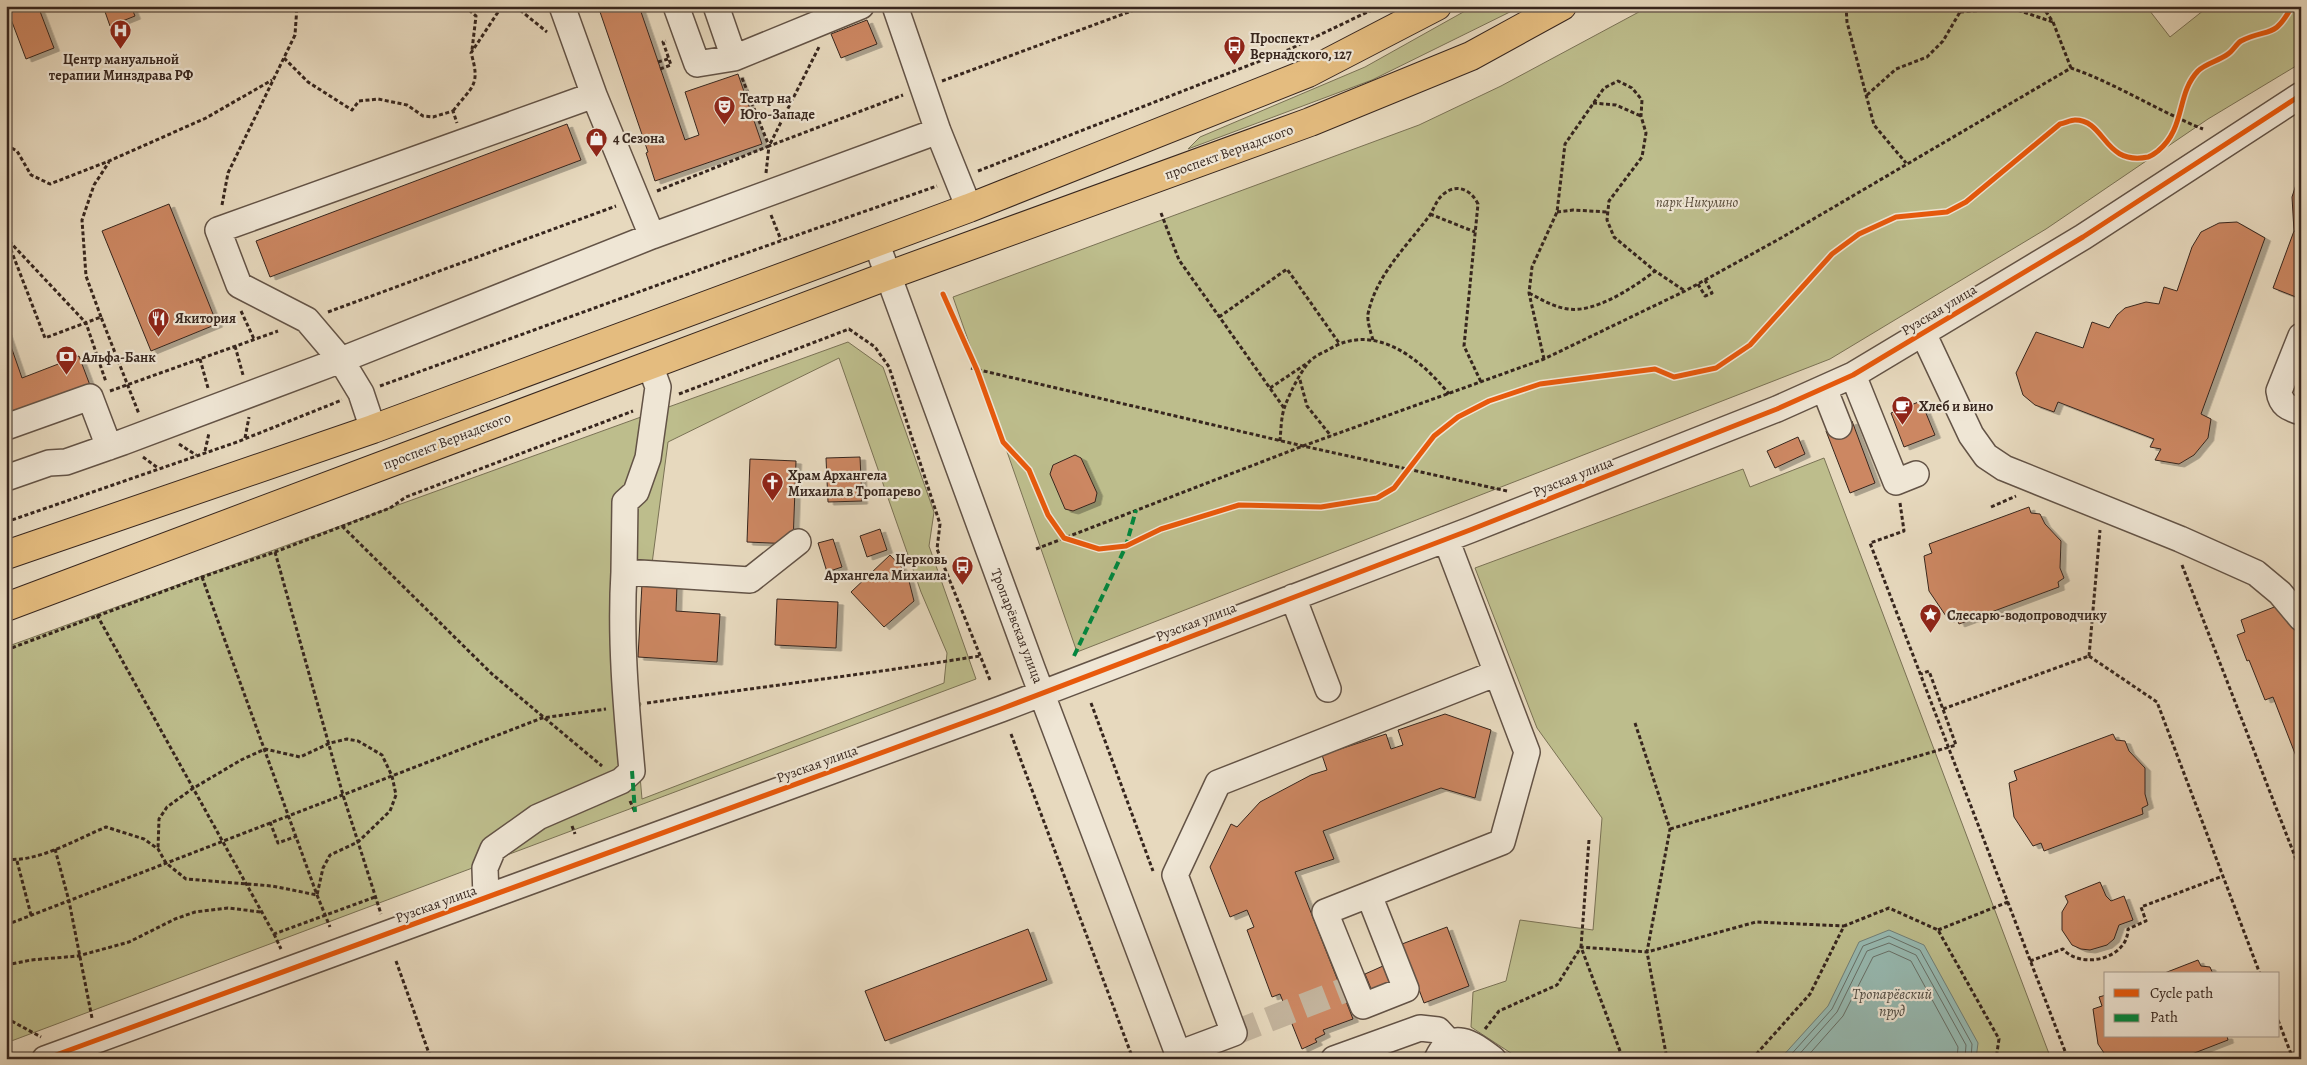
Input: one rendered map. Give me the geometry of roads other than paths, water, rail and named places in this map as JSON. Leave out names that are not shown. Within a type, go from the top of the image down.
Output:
[{"type":"main road","points":[[6,554],[373,429],[969,208],[1308,73],[1437,6]]},
{"type":"main road","name":"проспект Вернадского","points":[[6,607],[887,276],[1376,96],[1471,56],[1562,6]]},
{"type":"street","points":[[562,6],[594,95],[652,236]]},
{"type":"street","points":[[676,6],[697,64],[734,58],[861,6]]},
{"type":"street","points":[[716,6],[734,58]]},
{"type":"street","points":[[894,6],[938,131],[969,208]]},
{"type":"street","points":[[373,429],[361,393],[341,360],[307,320],[239,285],[218,230],[594,95]]},
{"type":"street","name":"Рузская улица","points":[[43,1048],[486,897],[1042,693],[1446,539],[1824,388],[1853,375],[2083,236],[2301,95]]},
{"type":"street","points":[[6,478],[49,463],[66,462],[147,433],[341,360],[652,236],[938,131]]},
{"type":"street","points":[[876,242],[887,276]]},
{"type":"street","name":"Тропарёвская улица","points":[[887,276],[1144,967],[1179,1056]]},
{"type":"street","points":[[1922,334],[1971,435],[1986,456],[2004,468],[2180,539],[2256,573],[2280,593],[2301,618]]},
{"type":"street","points":[[2301,336],[2279,391],[2281,400],[2288,408],[2301,412]]},
{"type":"street","points":[[486,897],[485,868],[493,849],[538,817],[621,781],[632,771],[626,706],[622,613],[625,502],[636,492],[648,458],[658,387],[650,365]]},
{"type":"street","points":[[1853,375],[1906,478]]},
{"type":"street","points":[[1824,388],[1840,426]]},
{"type":"street","points":[[6,427],[90,397],[109,447]]},
{"type":"street","points":[[1369,895],[1502,842],[1527,752],[1446,539]]},
{"type":"street","points":[[624,572],[750,580],[798,542]]},
{"type":"street","points":[[1293,597],[1328,689]]},
{"type":"street","points":[[1179,1056],[1234,1033],[1174,875],[1218,783],[1497,673]]},
{"type":"street","points":[[1334,1059],[1420,1028],[1438,1030],[1454,1049],[1493,1059]]},
{"type":"water","name":"Тропарёвский пруд","points":[[1889,930],[1924,945],[1978,1043],[1976,1059],[1780,1059],[1828,1006],[1859,942]]},
{"type":"tunnel","points":[[1234,1033],[1355,986]]},
{"type":"place","name":"Центр мануальной терапии Минздрава РФ","points":[[121,50]]},
{"type":"place","name":"Проспект Вернадского, 127","points":[[1234,65]]},
{"type":"place","name":"Театр на Юго-Западе","points":[[724,125]]},
{"type":"place","name":"4 Сезона","points":[[597,157]]},
{"type":"place","name":"Якитория","points":[[159,337]]},
{"type":"place","name":"Альфа-Банк","points":[[66,376]]},
{"type":"place","name":"Хлеб и вино","points":[[1903,425]]},
{"type":"place","name":"Храм Архангела Михаила в Тропарево","points":[[772,502]]},
{"type":"place","name":"Церковь Архангела Михаила","points":[[963,586]]},
{"type":"place","name":"Слесарю-водопроводчику","points":[[1931,634]]},
{"type":"park label","name":"парк Никулино","points":[[1697,202]]}]
